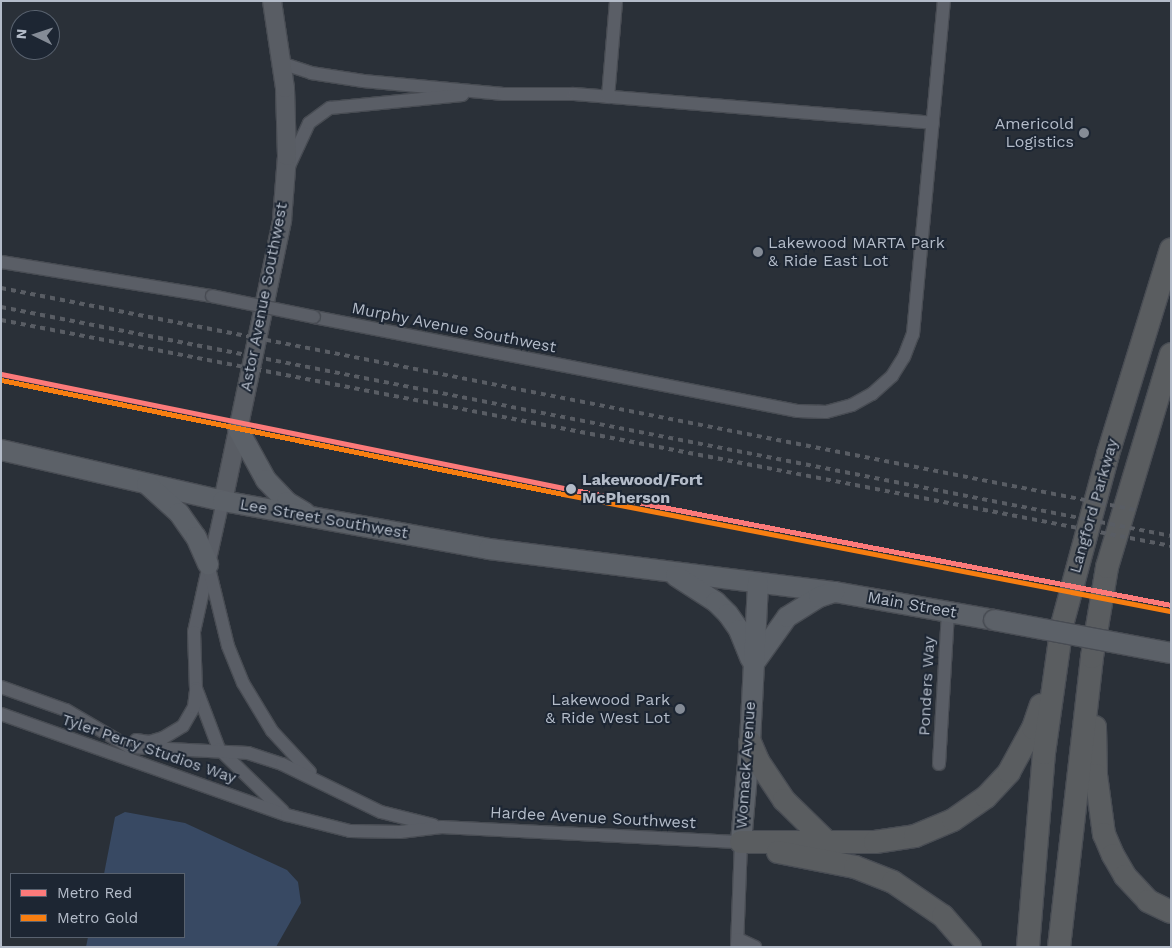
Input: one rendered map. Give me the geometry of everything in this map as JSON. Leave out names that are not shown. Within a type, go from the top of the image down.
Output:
[{"type":"highway","name":"Langford Parkway","points":[[1028,947],[1053,671],[1062,625],[1108,454],[1171,249]]},
{"type":"highway","name":"Langford Parkway","points":[[1059,947],[1092,657],[1107,567],[1171,354]]},
{"type":"highway","points":[[1092,657],[1096,775],[1104,834],[1125,876],[1148,901],[1171,912]]},
{"type":"highway","points":[[741,842],[875,842],[915,836],[953,820],[986,797],[1009,772],[1033,728],[1053,671]]},
{"type":"highway","points":[[750,742],[758,761],[784,800],[828,843]]},
{"type":"highway","points":[[741,842],[791,856],[855,867],[894,882],[943,916],[970,947]]},
{"type":"main road","points":[[238,429],[266,480],[287,502],[310,516]]},
{"type":"main road","name":"Lee Street Southwest","points":[[1,450],[223,501],[489,548],[660,571]]},
{"type":"main road","points":[[147,484],[179,513],[196,537],[208,564]]},
{"type":"main road","points":[[660,571],[716,602],[728,614],[746,644],[753,666]]},
{"type":"main road","name":"Main Street","points":[[660,571],[835,592],[1171,653]]},
{"type":"main road","name":"Womack Avenue","points":[[741,842],[750,742],[758,583]]},
{"type":"main road","points":[[753,666],[787,617],[819,597],[835,592]]},
{"type":"street","name":"Astor Avenue Southwest","points":[[223,501],[282,220],[286,126],[281,63],[272,1]]},
{"type":"street","points":[[608,97],[616,1]]},
{"type":"street","name":"Murphy Avenue Southwest","points":[[1,262],[212,296],[798,411],[826,412],[852,405],[872,394],[892,376],[904,357],[913,334],[944,1]]},
{"type":"street","points":[[281,63],[330,77],[503,94],[608,97],[933,123]]},
{"type":"street","points":[[285,181],[309,123],[330,108],[413,98],[503,94]]},
{"type":"street","points":[[104,732],[149,742],[176,733],[194,707],[196,688],[194,632],[223,501]]},
{"type":"street","points":[[208,564],[228,646],[243,683],[272,731],[317,779]]},
{"type":"street","name":"Ponders Way","points":[[939,764],[948,611]]},
{"type":"street","name":"Tyler Perry Studios Way","points":[[1,687],[66,710],[129,747],[148,750],[220,749],[248,753],[317,779]]},
{"type":"street","points":[[196,688],[220,749],[287,815]]},
{"type":"street","name":"Tyler Perry Studios Way","points":[[1,714],[287,815]]},
{"type":"street","name":"Hardee Avenue Southwest","points":[[317,779],[381,812],[442,827]]},
{"type":"street","name":"Hardee Avenue Southwest","points":[[287,815],[350,832],[400,832],[442,827],[741,842]]},
{"type":"street","name":"Womack Avenue","points":[[737,943],[741,842]]},
{"type":"street","points":[[737,943],[755,947]]},
{"type":"water","points":[[125,812],[185,823],[287,870],[298,882],[301,903],[276,947],[86,947],[88,938],[185,938],[185,873],[104,873],[115,817]]},
{"type":"railway","points":[[1,288],[1136,510]]},
{"type":"railway","points":[[1,307],[1171,536]]},
{"type":"railway","points":[[1,320],[1171,546]]},
{"type":"metro line","name":"Red","points":[[1,374],[564,488],[1171,605]]},
{"type":"metro line","name":"Gold","points":[[1,380],[563,494],[1170,611]]},
{"type":"place","name":"Americold Logistics","points":[[1084,133]]},
{"type":"place","name":"Lakewood MARTA Park & Ride East Lot","points":[[758,252]]},
{"type":"place","name":"Lakewood/Fort McPherson","points":[[571,489]]},
{"type":"place","name":"Lakewood Park & Ride West Lot","points":[[680,709]]}]
